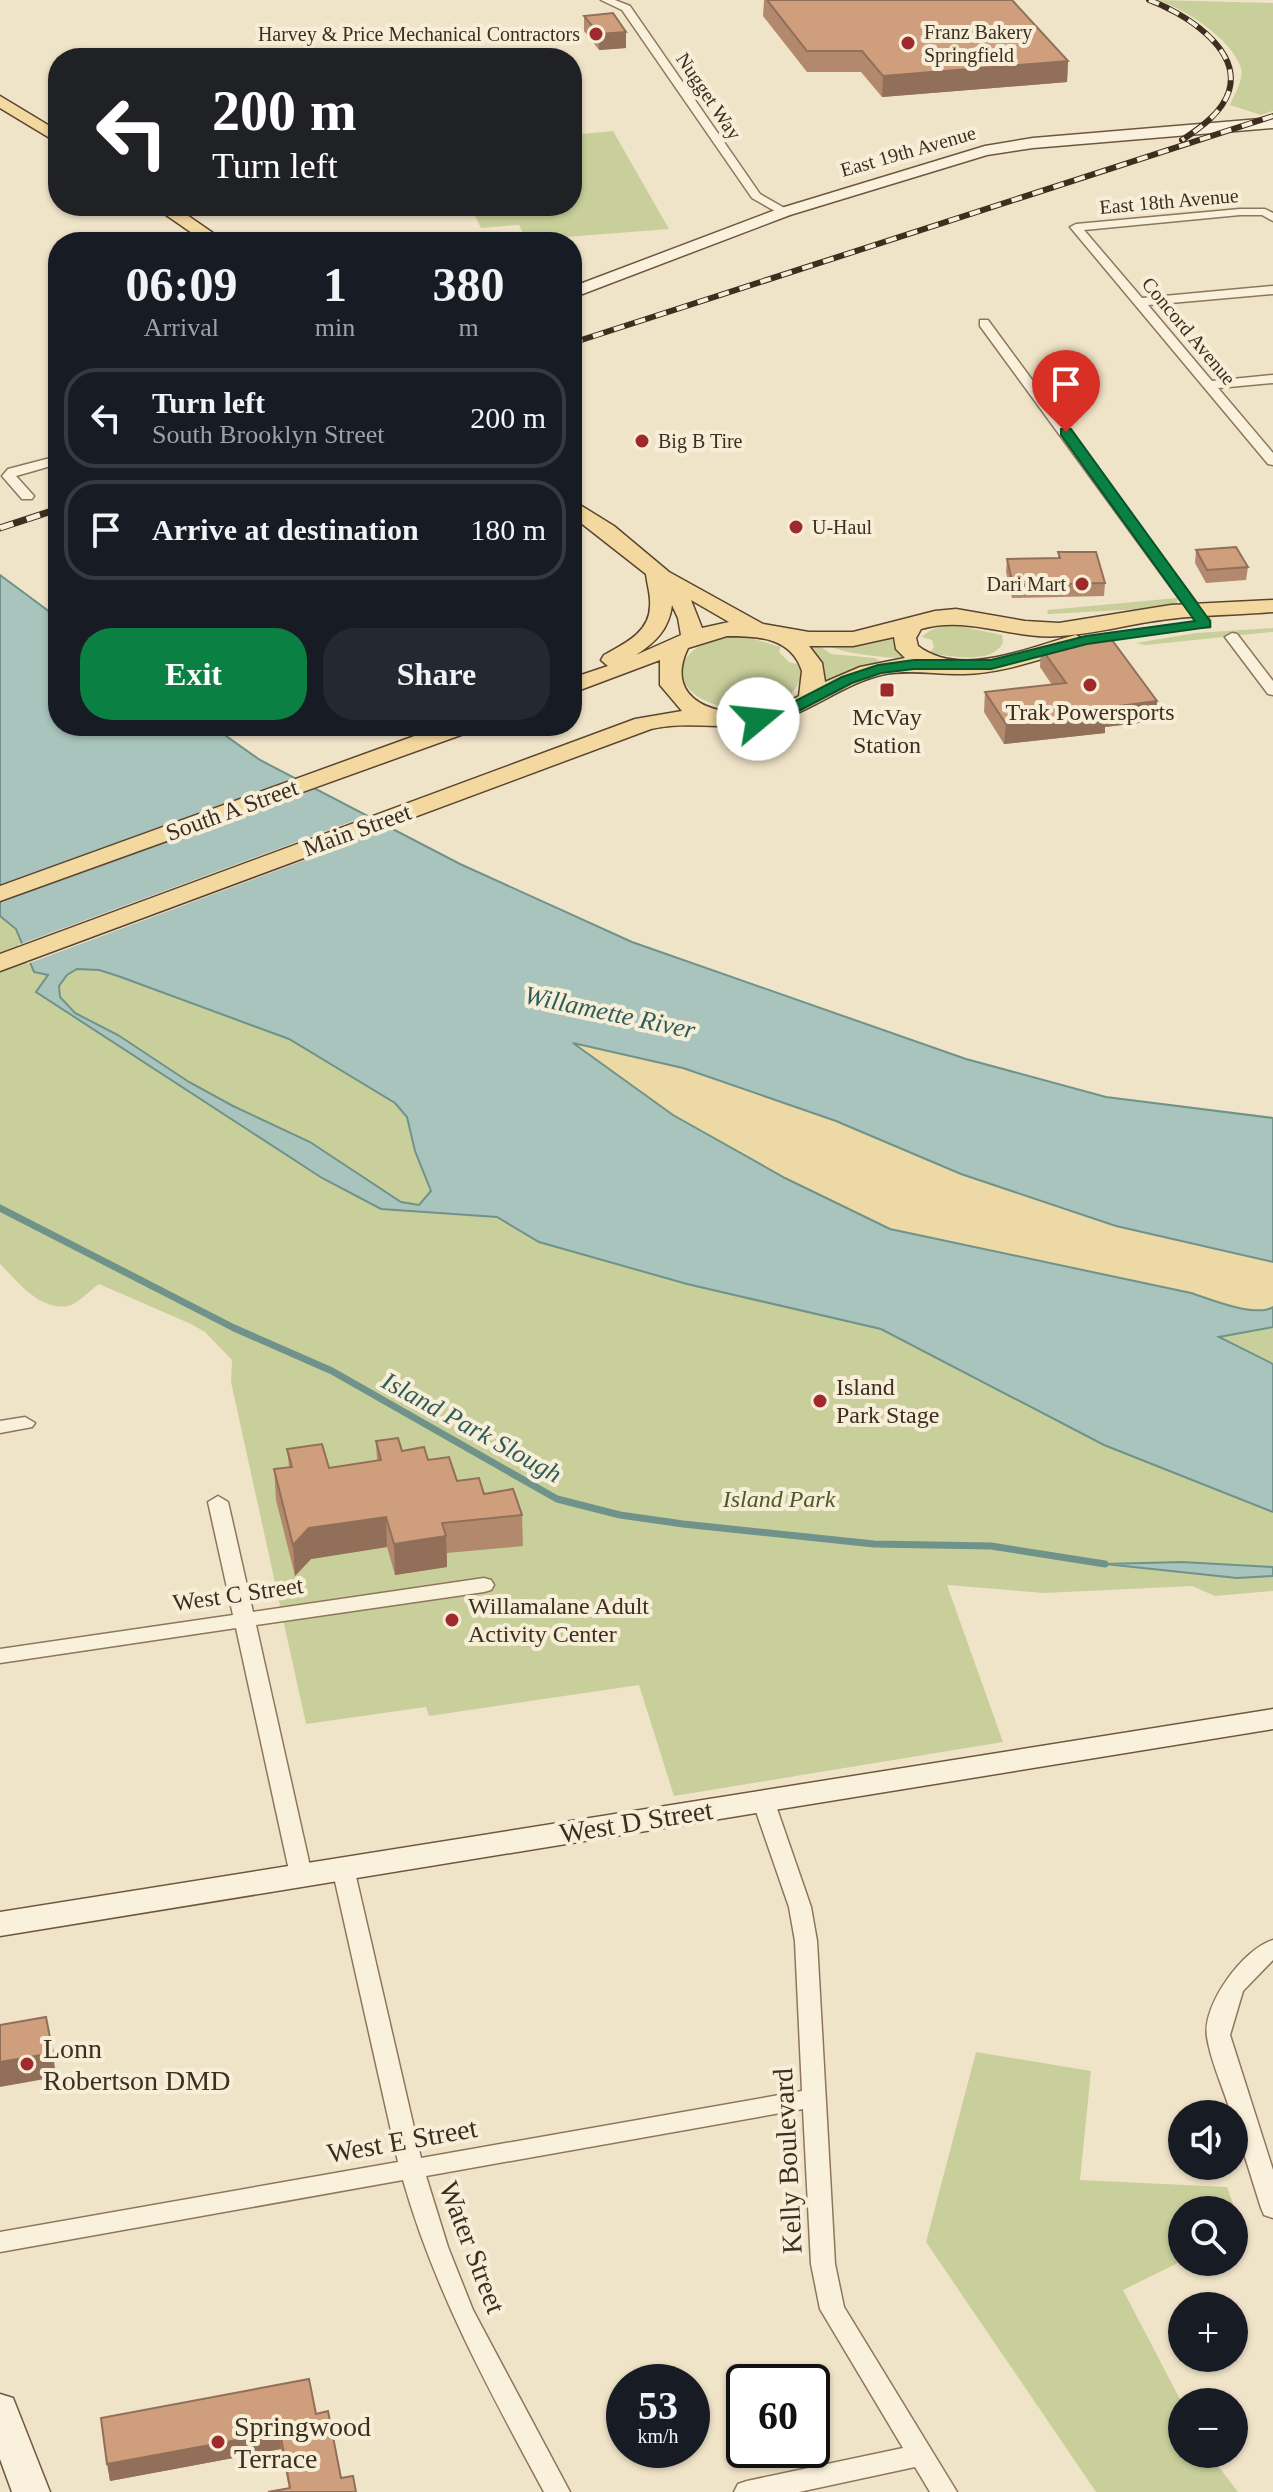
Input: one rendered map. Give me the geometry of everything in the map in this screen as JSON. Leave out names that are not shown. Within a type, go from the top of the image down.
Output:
[{"type":"main road","points":[[0,101],[48,132]]},
{"type":"main road","points":[[177,216],[202,232]]},
{"type":"main road","points":[[582,514],[654,570],[798,647],[812,663],[816,682],[808,701]]},
{"type":"main road","points":[[654,570],[685,608],[686,640],[668,670],[673,689],[690,707],[718,717],[744,720],[768,717],[867,672],[889,667],[936,664],[981,666],[1086,640],[1200,617],[1273,619]]},
{"type":"main road","points":[[582,674],[621,654],[656,627],[663,606],[654,570]]},
{"type":"main road","points":[[582,682],[639,662],[686,640],[727,629],[766,631],[809,639],[853,639],[956,616],[1006,626],[1072,630],[1273,606]]},
{"type":"main road","points":[[913,625],[905,638],[907,649],[916,657],[936,664]]},
{"type":"main road","points":[[1006,626],[1021,641],[1014,658]]},
{"type":"main road","name":"Main Street","points":[[0,963],[604,739],[664,719],[718,717]]},
{"type":"main road","name":"South A Street","points":[[0,894],[437,736]]},
{"type":"street","name":"Nugget Way","points":[[606,0],[626,8],[756,196],[784,212]]},
{"type":"street","name":"East 19th Avenue","points":[[582,289],[784,212],[1003,147],[1273,123]]},
{"type":"street","name":"East 18th Avenue","points":[[1076,227],[1269,215]]},
{"type":"street","name":"Concord Avenue","points":[[1076,227],[1273,461]]},
{"type":"street","points":[[1137,302],[1273,290]]},
{"type":"street","points":[[984,323],[1200,617]]},
{"type":"street","points":[[1208,385],[1273,379]]},
{"type":"street","points":[[27,496],[9,476],[13,472],[48,463]]},
{"type":"street","points":[[1232,637],[1273,691]]},
{"type":"street","points":[[0,1427],[25,1423]]},
{"type":"street","points":[[218,1502],[301,1875]]},
{"type":"street","name":"West C Street","points":[[0,1656],[484,1585]]},
{"type":"street","name":"West D Street","points":[[0,1924],[1273,1719]]},
{"type":"street","name":"Kelly Boulevard","points":[[763,1800],[800,1907],[806,1941],[823,2264],[832,2309],[944,2492]]},
{"type":"street","name":"Water Street","points":[[343,1868],[412,2169],[437,2249],[484,2358],[557,2492]]},
{"type":"street","points":[[1273,1948],[1242,1973],[1222,2008],[1218,2035],[1273,2208]]},
{"type":"street","name":"West E Street","points":[[0,2242],[814,2098]]},
{"type":"street","points":[[0,2409],[31,2492]]},
{"type":"street","points":[[747,2492],[922,2455]]},
{"type":"green space","points":[[1157,0],[1273,3],[1273,111],[1261,115],[1230,105],[1241,77],[1236,57],[1206,26]]},
{"type":"green space","points":[[613,131],[669,229],[582,236],[582,232],[523,232],[519,225],[481,228],[475,216],[582,216],[582,134]]},
{"type":"green space","points":[[1177,598],[1177,604],[1162,608],[1048,614],[1047,610]]},
{"type":"green space","points":[[954,625],[1002,635],[1003,643],[989,655],[980,657],[929,654],[934,647],[932,640],[922,637],[936,628]]},
{"type":"green space","points":[[1273,628],[1273,632],[1146,645],[1136,643],[1196,633]]},
{"type":"green space","points":[[747,637],[781,647],[779,652],[789,662],[799,665],[798,683],[787,697],[769,705],[746,708],[723,706],[702,699],[687,687],[681,669],[691,652],[717,639]]},
{"type":"green space","points":[[895,638],[906,658],[855,653],[831,646]]},
{"type":"green space","points":[[820,646],[831,654],[880,661],[829,680],[824,679],[822,667],[806,647]]},
{"type":"green space","name":"Island Park","points":[[0,916],[16,929],[118,976],[289,1039],[395,1103],[407,1117],[687,1284],[881,1329],[1104,1445],[1273,1512],[1273,1591],[1215,1596],[1192,1586],[1044,1593],[947,1585],[1003,1742],[674,1796],[639,1685],[429,1716],[426,1707],[306,1724],[231,1382],[232,1360],[205,1332],[191,1324],[99,1284],[72,1305],[48,1304],[30,1293],[0,1264]]},
{"type":"green space","points":[[1273,1327],[1273,1364],[1218,1337]]},
{"type":"green space","points":[[976,2052],[1091,2071],[1080,2180],[1227,2187],[1230,2196],[1168,2196],[1168,2268],[1123,2290],[1174,2388],[1168,2388],[1168,2468],[1220,2468],[1238,2492],[1096,2492],[926,2242]]},
{"type":"sand","points":[[571,1042],[683,1068],[836,1121],[961,1174],[1116,1226],[1273,1262],[1273,1307],[1265,1310],[1244,1309],[1191,1293],[890,1229],[785,1178],[673,1115]]},
{"type":"water","name":"Willamette River","points":[[0,575],[48,611],[48,736],[226,736],[260,760],[460,864],[632,942],[966,1059],[1106,1097],[1273,1118],[1273,1262],[1116,1226],[961,1174],[836,1121],[683,1068],[573,1043],[673,1115],[785,1178],[890,1229],[1191,1293],[1244,1309],[1265,1310],[1273,1307],[1273,1327],[1219,1337],[1273,1364],[1273,1512],[1104,1445],[881,1329],[687,1284],[539,1242],[497,1217],[381,1209],[322,1178],[36,992],[48,975],[34,972],[16,929],[0,916]],"holes":[[[77,969],[99,970],[289,1039],[395,1103],[407,1117],[415,1151],[431,1191],[419,1205],[401,1202],[310,1142],[189,1082],[118,1035],[75,1013],[60,997],[59,986],[67,975]]]},
{"type":"water","points":[[1182,1562],[1273,1567],[1273,1576],[1237,1578],[1105,1564]]},
{"type":"pier","points":[[372,814],[396,826],[27,964],[18,945]]},
{"type":"building","name":"Franz Bakery Springfield","points":[[767,0],[1012,0],[1068,61],[883,76],[862,51],[807,51]]},
{"type":"building","points":[[613,13],[626,32],[599,34],[584,16]]},
{"type":"building","points":[[1236,547],[1248,567],[1207,570],[1196,550]]},
{"type":"building","points":[[1058,552],[1096,552],[1105,583],[1013,585],[1007,559],[1060,558]]},
{"type":"building","points":[[1112,640],[1157,701],[1103,708],[1106,713],[1006,724],[985,692],[1066,683],[1041,648]]},
{"type":"building","points":[[398,1438],[402,1451],[424,1447],[428,1460],[449,1457],[457,1481],[479,1478],[484,1494],[513,1489],[522,1515],[442,1523],[446,1536],[394,1544],[386,1517],[309,1528],[293,1545],[274,1469],[292,1467],[287,1449],[322,1444],[329,1468],[381,1460],[376,1441]]},
{"type":"building","points":[[46,2017],[53,2053],[0,2062],[0,2025]]},
{"type":"building","name":"Springwood Terrace","points":[[309,2379],[316,2414],[328,2411],[341,2478],[353,2476],[356,2492],[268,2492],[290,2488],[280,2432],[107,2464],[101,2418]]},
{"type":"waterway","name":"Island Park Slough","points":[[0,1208],[234,1328],[332,1371],[557,1499],[620,1515],[683,1524],[874,1544],[991,1546],[1105,1564]]},
{"type":"railway","points":[[1149,0],[1177,13],[1206,34],[1227,60],[1231,75],[1226,99],[1216,113],[1182,140]]},
{"type":"railway","points":[[582,340],[1273,116]]},
{"type":"railway","points":[[0,528],[48,512]]},
{"type":"place","name":"Harvey & Price Mechanical Contractors","points":[[596,34]]},
{"type":"place","name":"Franz Bakery Springfield","points":[[908,43]]},
{"type":"place","name":"Big B Tire","points":[[642,441]]},
{"type":"place","name":"U-Haul","points":[[796,527]]},
{"type":"place","name":"Dari Mart","points":[[1082,584]]},
{"type":"place","name":"Trak Powersports","points":[[1090,685]]},
{"type":"place","name":"McVay Station","points":[[887,690]]},
{"type":"place","name":"Island Park Stage","points":[[820,1401]]},
{"type":"place","name":"Willamalane Adult Activity Center","points":[[452,1620]]},
{"type":"place","name":"Lonn Robertson DMD","points":[[27,2064]]},
{"type":"place","name":"Springwood Terrace","points":[[218,2442]]},
{"type":"route","points":[[758,719],[779,715],[847,680],[878,669],[914,664],[991,665],[1086,640],[1205,624],[1066,432]]}]
